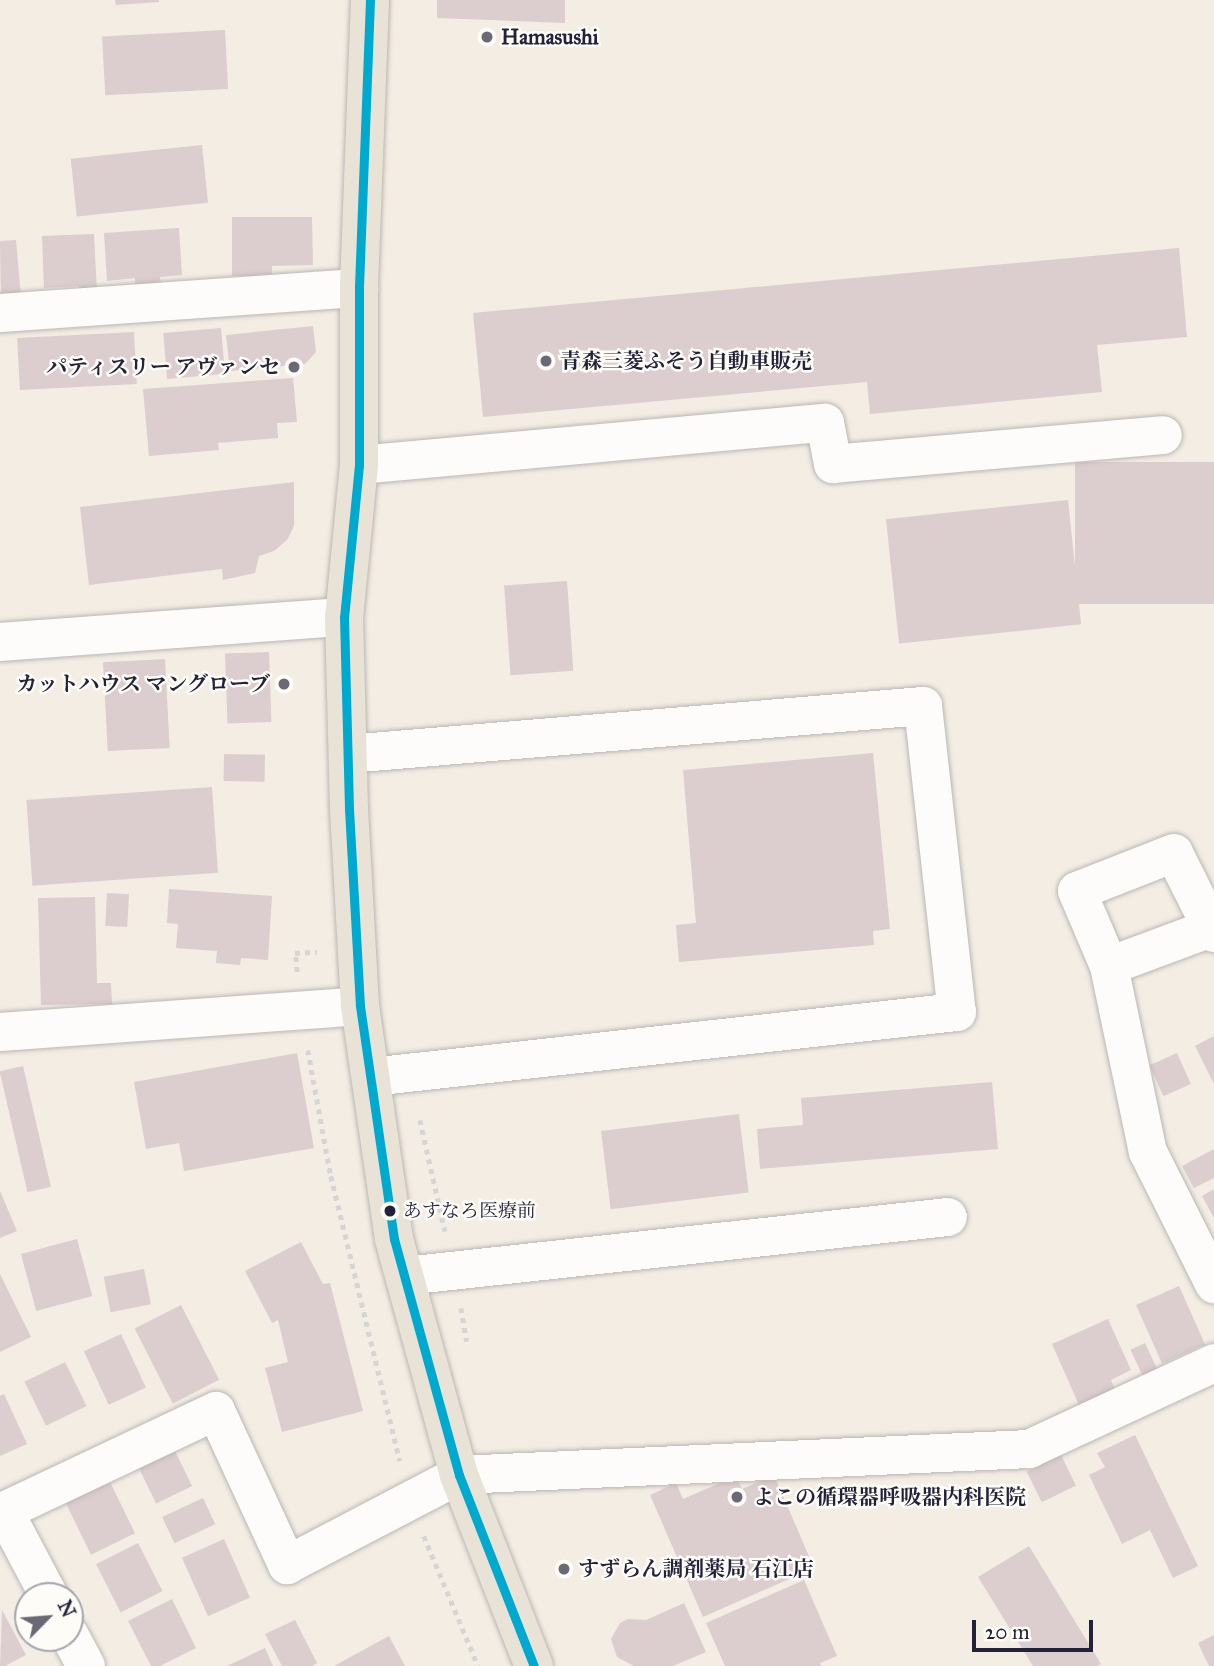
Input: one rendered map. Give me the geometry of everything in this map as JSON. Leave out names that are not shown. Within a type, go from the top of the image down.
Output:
[{"type":"main road","points":[[370,0],[359,288],[359,465],[344,617],[360,1006],[394,1239],[459,1475],[534,1666]]},
{"type":"street","points":[[0,313],[359,288]]},
{"type":"street","points":[[359,465],[825,423],[833,464],[1163,435]]},
{"type":"street","points":[[0,642],[344,617]]},
{"type":"street","points":[[348,754],[923,706],[957,1012],[371,1077]]},
{"type":"street","points":[[1109,965],[1213,931],[1174,853],[1077,891],[1109,965],[1147,1152],[1214,1284]]},
{"type":"street","points":[[0,1032],[360,1006]]},
{"type":"street","points":[[405,1276],[948,1217]]},
{"type":"street","points":[[41,1582],[2,1512],[216,1410],[287,1565],[459,1475],[1029,1449],[1214,1363]]},
{"type":"building","points":[[115,0],[159,0],[159,2],[116,5]]},
{"type":"building","points":[[437,0],[565,0],[565,23],[437,18]]},
{"type":"building","points":[[225,30],[228,89],[105,95],[102,36]]},
{"type":"building","points":[[202,145],[208,203],[77,216],[71,159]]},
{"type":"building","points":[[232,217],[312,217],[313,265],[272,266],[272,276],[232,276]]},
{"type":"building","points":[[179,228],[182,275],[160,277],[161,284],[135,286],[135,278],[107,281],[104,233]]},
{"type":"building","points":[[94,234],[97,292],[79,293],[79,286],[44,288],[42,236]]},
{"type":"building","points":[[16,240],[21,298],[1,300],[0,241]]},
{"type":"building","points":[[1179,248],[1187,337],[1097,345],[1102,392],[870,414],[867,382],[483,417],[473,313]]},
{"type":"building","points":[[313,326],[316,352],[305,364],[230,371],[226,335]]},
{"type":"building","points":[[221,328],[225,374],[167,379],[163,333]]},
{"type":"building","points":[[134,332],[137,384],[20,390],[17,338]]},
{"type":"building","points":[[293,378],[297,422],[277,423],[278,438],[218,443],[219,450],[149,456],[143,389]]},
{"type":"building","points":[[1075,462],[1214,462],[1214,604],[1075,604]]},
{"type":"building","points":[[294,482],[294,526],[287,540],[274,551],[259,556],[255,573],[223,580],[222,569],[89,585],[80,507]]},
{"type":"building","points":[[1068,500],[1081,624],[899,643],[886,519]]},
{"type":"building","points":[[567,581],[573,671],[510,675],[504,585]]},
{"type":"building","points":[[269,652],[271,722],[227,723],[225,654]]},
{"type":"building","points":[[165,659],[170,748],[108,751],[103,662]]},
{"type":"building","points":[[873,753],[890,929],[873,931],[874,945],[679,962],[676,925],[696,923],[683,770]]},
{"type":"building","points":[[224,754],[265,755],[265,782],[224,781]]},
{"type":"building","points":[[212,787],[218,873],[32,886],[26,800]]},
{"type":"building","points":[[169,889],[272,896],[268,960],[241,958],[240,965],[216,963],[217,951],[176,948],[178,924],[167,923]]},
{"type":"building","points":[[107,893],[129,894],[127,927],[105,926]]},
{"type":"building","points":[[95,897],[97,983],[111,983],[112,1004],[41,1005],[38,898]]},
{"type":"building","points":[[1214,1036],[1214,1084],[1195,1046]]},
{"type":"building","points":[[297,1053],[314,1148],[184,1171],[179,1143],[146,1149],[134,1082]]},
{"type":"building","points":[[1177,1053],[1191,1084],[1163,1096],[1150,1065]]},
{"type":"building","points":[[23,1066],[51,1187],[28,1192],[0,1073]]},
{"type":"building","points":[[992,1082],[998,1149],[760,1169],[757,1129],[803,1125],[801,1098]]},
{"type":"building","points":[[739,1114],[749,1192],[611,1209],[601,1131]]},
{"type":"building","points":[[1214,1149],[1214,1178],[1194,1188],[1182,1166]]},
{"type":"building","points":[[1214,1189],[1214,1218],[1202,1196]]},
{"type":"building","points":[[0,1191],[17,1231],[0,1238]]},
{"type":"building","points":[[77,1239],[92,1296],[36,1311],[21,1254]]},
{"type":"building","points":[[301,1242],[323,1284],[330,1283],[363,1411],[282,1432],[265,1368],[288,1362],[278,1320],[272,1323],[245,1271]]},
{"type":"building","points":[[144,1269],[151,1304],[111,1312],[104,1277]]},
{"type":"building","points":[[0,1274],[31,1337],[0,1352]]},
{"type":"building","points":[[1179,1286],[1205,1344],[1162,1364],[1136,1305]]},
{"type":"building","points":[[181,1305],[219,1380],[173,1403],[135,1329]]},
{"type":"building","points":[[1108,1319],[1131,1370],[1111,1380],[1115,1389],[1079,1405],[1052,1344]]},
{"type":"building","points":[[121,1334],[146,1387],[109,1405],[84,1351]]},
{"type":"building","points":[[1145,1343],[1159,1373],[1144,1380],[1130,1350]]},
{"type":"building","points":[[65,1362],[86,1406],[46,1426],[25,1382]]},
{"type":"building","points":[[4,1394],[27,1444],[0,1456],[0,1396]]},
{"type":"building","points":[[1135,1435],[1198,1566],[1173,1578],[1150,1530],[1122,1544],[1089,1475],[1105,1467],[1097,1453]]},
{"type":"building","points":[[175,1451],[192,1486],[156,1504],[139,1469]]},
{"type":"building","points":[[1061,1455],[1076,1486],[1042,1502],[1027,1472]]},
{"type":"building","points":[[774,1475],[814,1568],[703,1617],[650,1495],[676,1483],[683,1499],[736,1476],[742,1489]]},
{"type":"building","points":[[110,1482],[135,1533],[91,1555],[66,1503]]},
{"type":"building","points":[[203,1498],[215,1524],[174,1543],[162,1517]]},
{"type":"building","points":[[224,1539],[250,1597],[208,1616],[182,1558]]},
{"type":"building","points":[[138,1543],[163,1591],[121,1612],[96,1564]]},
{"type":"building","points":[[1029,1546],[1101,1664],[1033,1666],[978,1577]]},
{"type":"building","points":[[804,1580],[837,1656],[820,1663],[821,1666],[725,1666],[706,1623]]},
{"type":"building","points":[[172,1599],[196,1648],[160,1666],[151,1666],[128,1621]]},
{"type":"building","points":[[684,1603],[706,1652],[673,1666],[634,1666],[617,1657],[611,1639],[620,1623],[628,1619],[646,1620]]},
{"type":"building","points":[[2,1610],[14,1632],[14,1652],[24,1652],[26,1655],[0,1666]]},
{"type":"building","points":[[295,1620],[317,1663],[312,1666],[282,1666],[265,1634]]},
{"type":"building","points":[[1214,1635],[1214,1666],[1209,1666],[1198,1643]]},
{"type":"building","points":[[389,1636],[405,1666],[334,1666]]},
{"type":"building","points":[[265,1648],[273,1666],[227,1666]]},
{"type":"transit line","points":[[370,0],[359,288],[359,465],[344,617],[349,809],[360,1006],[394,1239],[459,1475],[534,1666]]},
{"type":"place","name":"Hamasushi","points":[[487,37]]},
{"type":"place","name":"青森三菱ふそう自動車販売","points":[[546,361]]},
{"type":"place","name":"パティスリー アヴァンセ","points":[[294,367]]},
{"type":"place","name":"カットハウス マングローブ","points":[[284,684]]},
{"type":"place","name":"あすなろ医療前","points":[[390,1211]]},
{"type":"place","name":"よこの循環器呼吸器内科医院","points":[[737,1497]]},
{"type":"place","name":"すずらん調剤薬局 石江店","points":[[564,1569]]}]
